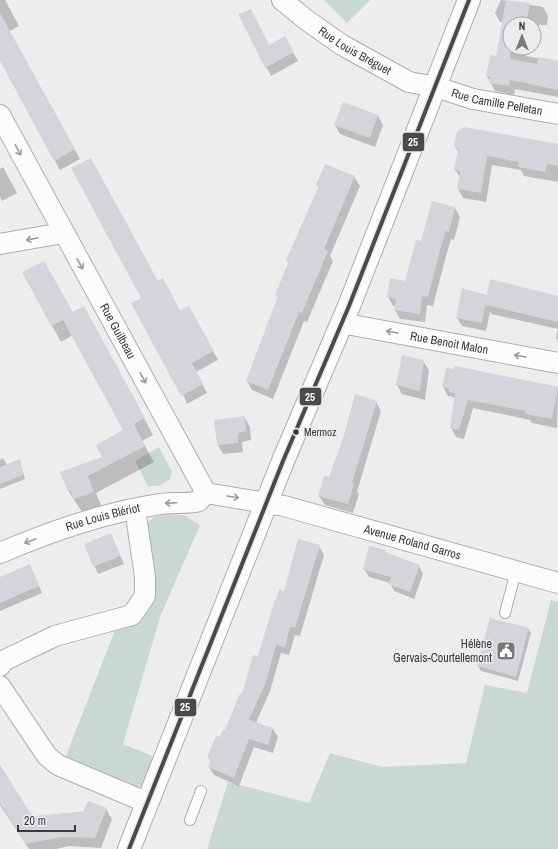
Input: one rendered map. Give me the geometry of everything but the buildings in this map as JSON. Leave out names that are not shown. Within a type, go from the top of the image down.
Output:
[{"type":"street","name":"Rue Louis Bréguet","points":[[282,0],[305,19],[342,45],[409,82],[436,87]]},
{"type":"street","points":[[129,849],[266,503],[341,323],[436,87],[469,0]]},
{"type":"street","name":"Rue Camille Pelletan","points":[[436,87],[473,99],[558,114]]},
{"type":"street","name":"Rue Guilbeau","points":[[0,115],[206,493]]},
{"type":"street","points":[[0,244],[64,233]]},
{"type":"street","name":"Rue Benoit Malon","points":[[341,323],[558,363]]},
{"type":"street","points":[[206,493],[266,503]]},
{"type":"street","name":"Rue Louis Blériot","points":[[0,553],[60,530],[135,509],[169,503],[199,501],[206,493]]},
{"type":"street","name":"Avenue Roland Garros","points":[[266,503],[284,506],[558,583]]},
{"type":"street","points":[[0,666],[3,661],[55,636],[132,615],[145,596],[145,576],[135,509]]},
{"type":"street","points":[[0,686],[47,756],[58,765],[148,803]]},
{"type":"lane","points":[[505,613],[516,572]]},
{"type":"lane","points":[[190,820],[202,791]]},
{"type":"shaded area","points":[[324,0],[370,0],[347,23]]},
{"type":"shaded area","points":[[159,447],[172,472],[170,479],[159,486],[148,486],[135,461]]},
{"type":"shaded area","points":[[167,514],[184,515],[200,525],[160,617],[123,744],[155,757],[143,785],[135,788],[72,764],[73,760],[66,756],[117,625],[142,616],[150,608],[154,594],[145,525],[154,517]]},
{"type":"shaded area","points":[[551,600],[558,602],[558,849],[207,849],[228,782],[309,803],[330,753],[382,767],[466,763],[485,685],[527,693]]},
{"type":"transit line","name":"25","points":[[129,849],[283,461],[349,306],[469,0]]},
{"type":"place","name":"Mermoz","points":[[296,432]]},
{"type":"place","name":"Hélène Gervais-Courtellemont","points":[[506,651]]}]
